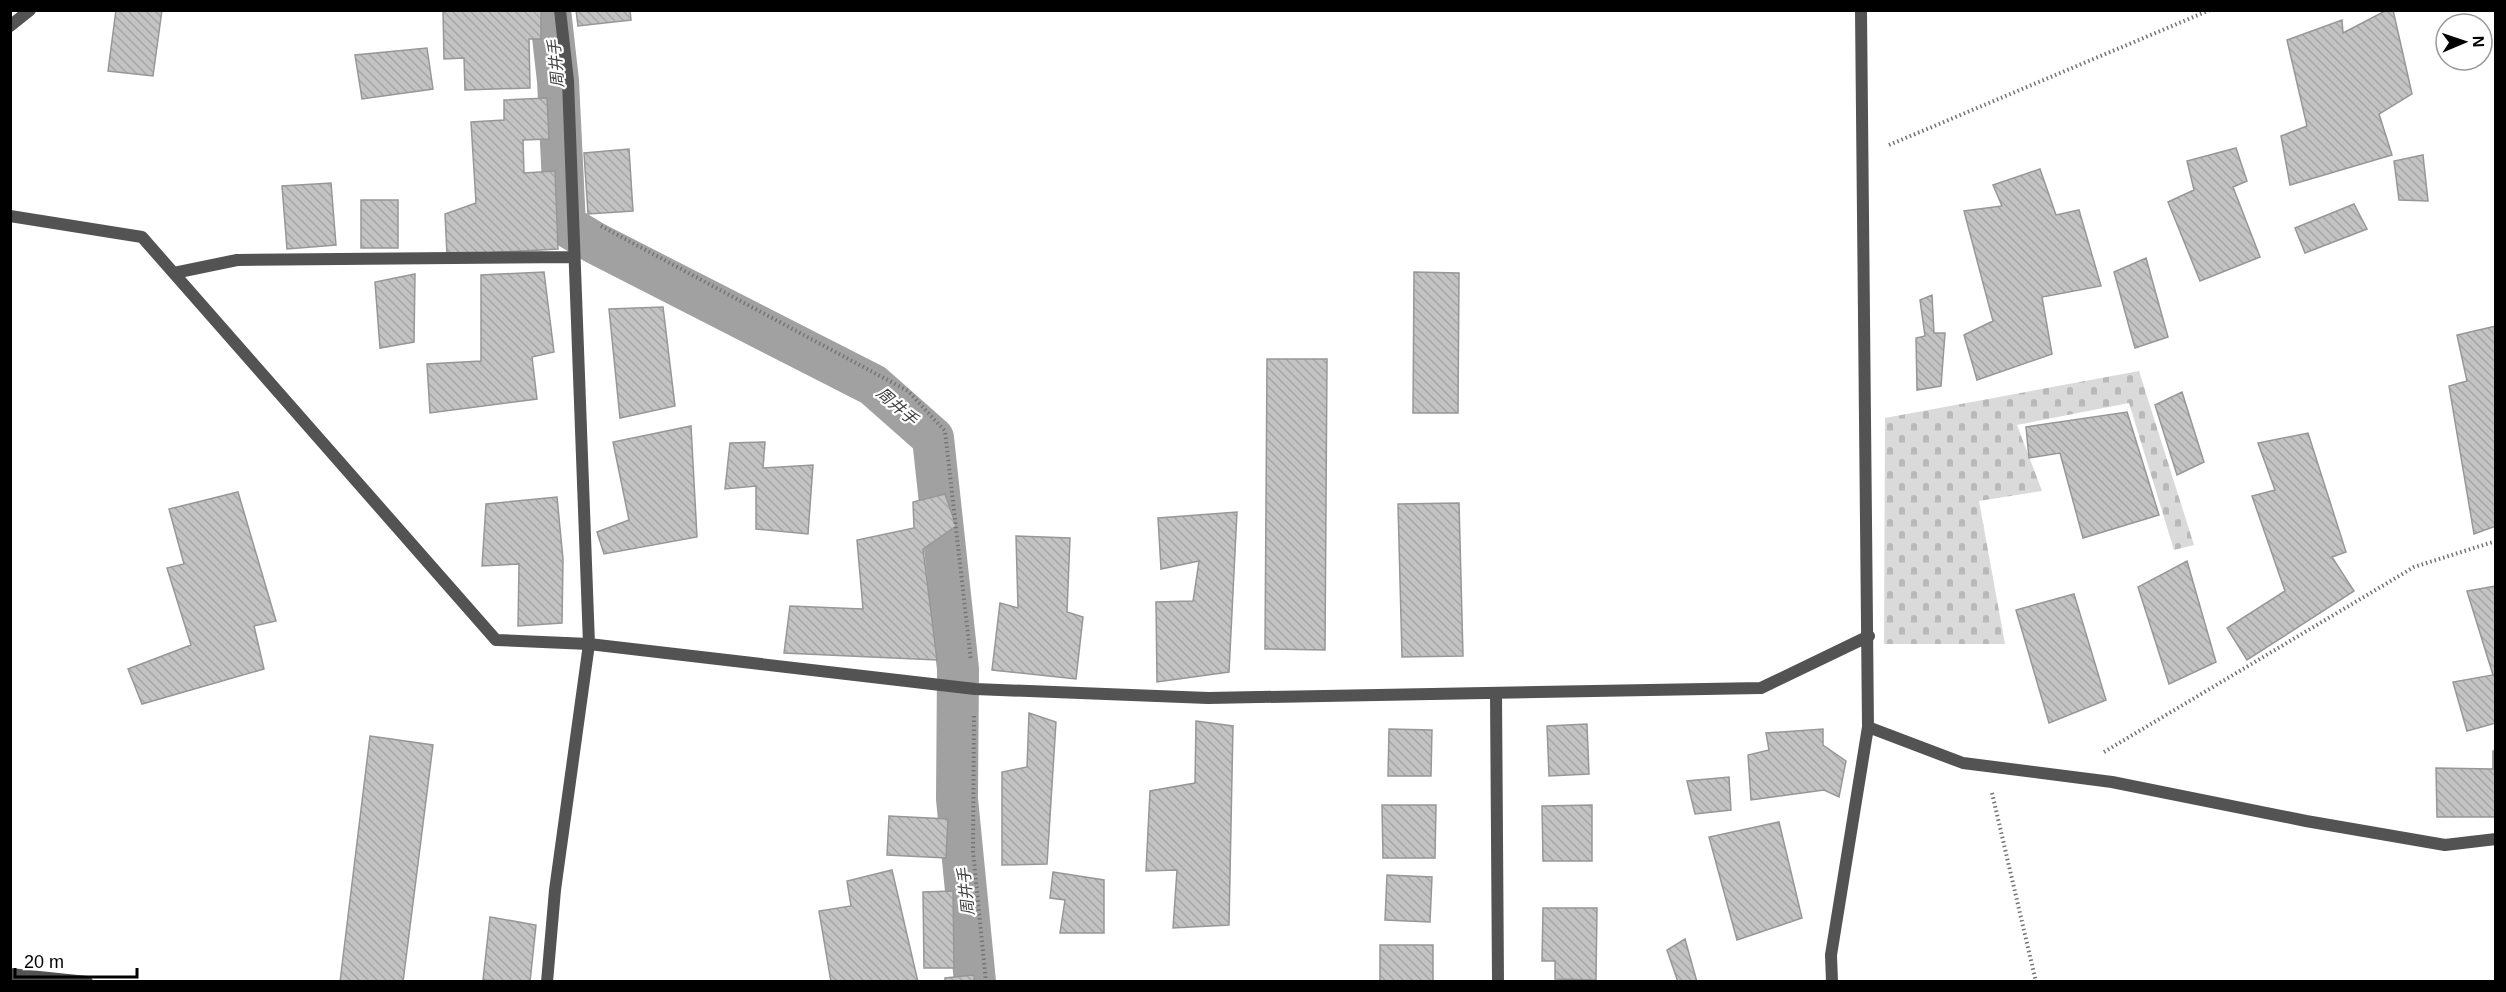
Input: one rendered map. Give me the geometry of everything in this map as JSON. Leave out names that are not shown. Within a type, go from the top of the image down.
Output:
[{"type":"street","points":[[10,26],[30,10]]},
{"type":"street","points":[[547,981],[555,890],[589,644],[568,81],[560,10]]},
{"type":"street","points":[[1832,981],[1831,955],[1868,727],[1869,636],[1861,10]]},
{"type":"street","points":[[10,216],[141,237],[496,640],[589,644],[975,689],[1208,698],[1761,688],[1869,636]]},
{"type":"street","points":[[174,273],[237,260],[574,257]]},
{"type":"street","points":[[1496,693],[1498,981]]},
{"type":"street","points":[[1868,727],[1963,763],[2112,782],[2306,821],[2445,845],[2496,839]]},
{"type":"street","points":[[10,974],[87,981]]},
{"type":"path","points":[[1864,155],[2210,10]]},
{"type":"path","points":[[572,211],[908,391],[945,431],[975,689],[974,851],[986,981]]},
{"type":"path","points":[[2065,776],[2414,567],[2496,541]]},
{"type":"path","points":[[1986,766],[2036,981]]},
{"type":"green space","points":[[2139,371],[2194,545],[2174,550],[2129,403],[2017,425],[2042,491],[1979,501],[2005,644],[1884,644],[1885,418]]},
{"type":"building","points":[[116,10],[162,10],[153,76],[108,71]]},
{"type":"building","points":[[443,10],[541,10],[541,39],[529,39],[530,88],[465,90],[464,58],[444,59]]},
{"type":"building","points":[[576,10],[630,10],[631,20],[578,26]]},
{"type":"building","points":[[2387,10],[2393,10],[2412,94],[2379,114],[2392,155],[2290,185],[2281,136],[2307,126],[2287,40],[2342,20],[2343,33]]},
{"type":"building","points":[[427,48],[433,89],[362,99],[355,55]]},
{"type":"building","points":[[547,98],[549,139],[523,140],[524,173],[555,171],[558,249],[447,255],[445,214],[476,203],[471,122],[504,120],[504,100]]},
{"type":"building","points":[[2236,148],[2247,181],[2233,187],[2260,257],[2200,281],[2168,202],[2194,190],[2187,161]]},
{"type":"building","points":[[629,149],[633,211],[588,214],[584,153]]},
{"type":"building","points":[[2423,155],[2428,201],[2399,200],[2394,161]]},
{"type":"building","points":[[2040,169],[2056,215],[2079,210],[2101,286],[2042,297],[2052,354],[1977,380],[1964,335],[1993,321],[1964,211],[2002,206],[1993,185]]},
{"type":"building","points":[[331,183],[336,245],[287,249],[282,186]]},
{"type":"building","points":[[361,200],[398,200],[398,248],[361,248]]},
{"type":"building","points":[[2354,204],[2367,229],[2305,253],[2295,228]]},
{"type":"building","points":[[2146,258],[2168,337],[2135,348],[2114,272]]},
{"type":"building","points":[[544,272],[554,352],[532,357],[537,399],[430,413],[427,364],[481,361],[481,275]]},
{"type":"building","points":[[1414,272],[1459,273],[1458,413],[1413,413]]},
{"type":"building","points":[[415,274],[414,342],[380,348],[375,282]]},
{"type":"building","points":[[1932,295],[1934,333],[1945,333],[1941,386],[1917,390],[1916,338],[1925,336],[1920,300]]},
{"type":"building","points":[[663,307],[675,406],[620,418],[609,309]]},
{"type":"building","points":[[2496,326],[2496,526],[2474,534],[2449,386],[2467,381],[2457,335]]},
{"type":"building","points":[[1267,359],[1327,359],[1325,650],[1265,649]]},
{"type":"building","points":[[2182,392],[2204,462],[2177,475],[2155,405]]},
{"type":"building","points":[[2127,412],[2159,515],[2083,538],[2060,453],[2029,458],[2026,427]]},
{"type":"building","points":[[691,426],[697,537],[604,554],[597,532],[629,520],[613,442]]},
{"type":"building","points":[[2308,433],[2346,552],[2332,557],[2354,591],[2247,660],[2227,628],[2285,591],[2252,496],[2275,490],[2258,443]]},
{"type":"building","points":[[765,442],[763,468],[813,465],[808,534],[756,529],[756,486],[725,489],[730,443]]},
{"type":"building","points":[[238,492],[276,621],[254,626],[264,669],[142,704],[128,669],[191,645],[167,568],[184,564],[169,509]]},
{"type":"building","points":[[945,494],[956,526],[923,549],[937,660],[784,653],[790,606],[863,609],[857,540],[914,528],[913,502]]},
{"type":"building","points":[[557,497],[563,559],[562,623],[518,626],[519,564],[482,566],[486,504]]},
{"type":"building","points":[[1459,503],[1463,656],[1402,657],[1398,504]]},
{"type":"building","points":[[1237,512],[1229,672],[1157,682],[1156,602],[1193,601],[1199,561],[1161,569],[1158,518]]},
{"type":"building","points":[[1016,536],[1070,538],[1067,612],[1083,617],[1076,679],[992,670],[1000,603],[1018,608]]},
{"type":"building","points":[[2187,561],[2216,662],[2169,684],[2138,587]]},
{"type":"building","points":[[2496,586],[2496,723],[2467,731],[2453,682],[2493,675],[2467,591]]},
{"type":"building","points":[[2074,594],[2106,700],[2049,723],[2016,610]]},
{"type":"building","points":[[1029,713],[1056,722],[1047,864],[1002,865],[1002,772],[1027,767]]},
{"type":"building","points":[[1196,721],[1233,726],[1229,925],[1173,928],[1177,870],[1146,871],[1150,791],[1195,783]]},
{"type":"building","points":[[1587,724],[1589,774],[1549,776],[1547,726]]},
{"type":"building","points":[[1389,729],[1432,730],[1431,776],[1388,776]]},
{"type":"building","points":[[1823,729],[1823,745],[1846,761],[1839,797],[1824,790],[1751,800],[1748,755],[1769,750],[1766,733]]},
{"type":"building","points":[[370,736],[433,745],[403,982],[340,982]]},
{"type":"building","points":[[2493,751],[2496,751],[2496,817],[2437,817],[2436,768],[2493,769]]},
{"type":"building","points":[[1729,777],[1731,810],[1695,814],[1687,781]]},
{"type":"building","points":[[1382,805],[1436,805],[1435,858],[1383,858]]},
{"type":"building","points":[[1592,805],[1592,861],[1543,861],[1542,806]]},
{"type":"building","points":[[889,816],[948,819],[946,858],[887,855]]},
{"type":"building","points":[[1779,822],[1802,918],[1737,940],[1709,837]]},
{"type":"building","points":[[892,870],[918,982],[831,982],[819,911],[851,906],[847,881]]},
{"type":"building","points":[[1053,872],[1104,880],[1104,933],[1060,933],[1065,900],[1050,898]]},
{"type":"building","points":[[1387,875],[1432,877],[1430,922],[1385,920]]},
{"type":"building","points":[[953,891],[954,968],[924,968],[923,892]]},
{"type":"building","points":[[1543,908],[1597,908],[1596,980],[1555,979],[1555,961],[1542,961]]},
{"type":"building","points":[[490,917],[536,925],[530,982],[483,980]]},
{"type":"building","points":[[1685,939],[1697,982],[1678,982],[1667,950]]},
{"type":"building","points":[[1380,945],[1433,945],[1433,982],[1380,982]]},
{"type":"building","points":[[974,975],[974,982],[945,982],[945,978]]},
{"type":"waterway","name":"周井手","points":[[550,10],[558,81],[565,225],[595,243],[873,385],[933,438],[958,669],[957,799],[975,982]]}]
